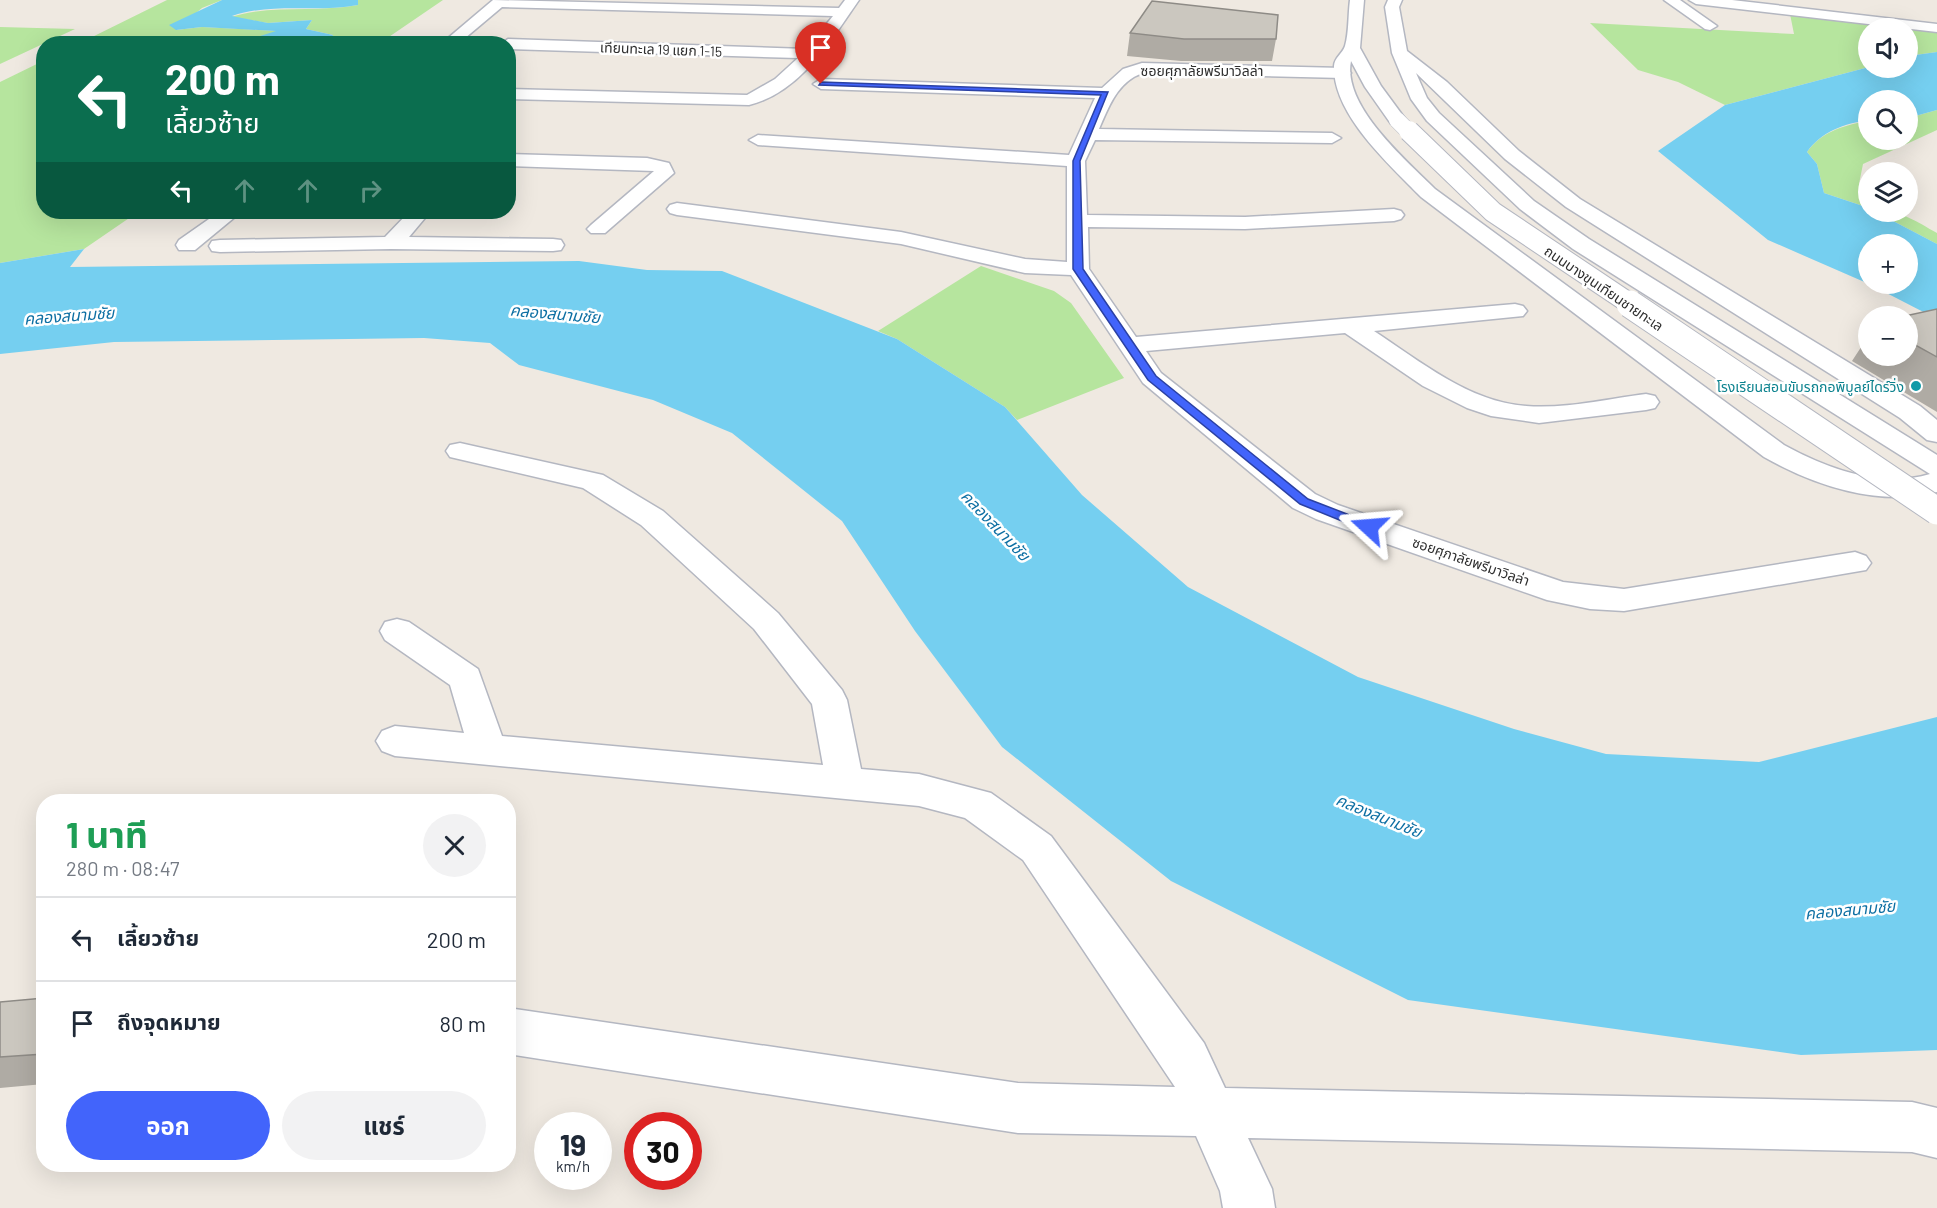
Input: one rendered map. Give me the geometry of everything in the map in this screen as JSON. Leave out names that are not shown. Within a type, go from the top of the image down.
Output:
[{"type":"street","points":[[1357,0],[1352,48],[1342,62],[1343,82],[1353,107],[1384,148],[1428,193],[1754,438],[1806,470],[1878,487],[1909,488],[1937,481]]},
{"type":"street","name":"ถนนบางขุนเทียนชายทะเล","points":[[1395,0],[1392,7],[1400,53],[1419,99],[1433,117],[1527,205],[1581,244],[1937,467]]},
{"type":"street","points":[[1671,0],[1710,26]]},
{"type":"street","points":[[1696,0],[1937,28]]},
{"type":"street","points":[[457,36],[500,1],[847,6]]},
{"type":"street","points":[[516,94],[749,100],[763,96],[813,54],[847,6]]},
{"type":"street","name":"เทียนทะเล 19 แยก 1-15","points":[[516,44],[813,54]]},
{"type":"street","name":"ถนนบางขุนเทียนชายทะเล","points":[[1352,48],[1373,87],[1397,120],[1493,212],[1937,512]]},
{"type":"street","points":[[1400,53],[1441,86],[1512,155],[1573,203],[1910,412],[1937,434]]},
{"type":"street","name":"ซอยศุภาลัยพรีมาวิลล่า","points":[[1342,72],[1142,68],[1129,72],[1106,93],[1077,161],[1078,269],[1152,378],[1304,501],[1338,516],[1559,592],[1590,598],[1624,600],[1855,563]]},
{"type":"street","points":[[821,84],[1106,93]]},
{"type":"street","points":[[1088,134],[1332,138]]},
{"type":"street","points":[[758,140],[1077,161]]},
{"type":"street","points":[[516,160],[647,164],[662,167],[664,173],[598,229]]},
{"type":"street","points":[[677,209],[901,238],[1025,266],[1078,269]]},
{"type":"street","points":[[1077,221],[1245,223],[1394,215]]},
{"type":"street","points":[[187,245],[222,219]]},
{"type":"street","points":[[391,243],[413,219]]},
{"type":"street","points":[[220,246],[391,243],[553,246]]},
{"type":"street","points":[[1128,345],[1515,311]]},
{"type":"street","points":[[1351,326],[1439,383],[1468,400],[1489,407],[1542,414],[1646,402]]},
{"type":"street","points":[[460,452],[593,481],[652,518],[766,621],[829,700],[845,783]]},
{"type":"street","points":[[397,631],[465,678],[488,750]]},
{"type":"street","points":[[395,741],[919,790],[977,805],[1037,848],[1187,1060],[1246,1189],[1249,1208]]},
{"type":"street","points":[[516,1032],[1018,1108],[1912,1127],[1937,1132]]},
{"type":"green space","points":[[167,0],[222,0],[202,8],[176,30],[202,27],[278,31],[264,36],[94,36]]},
{"type":"green space","points":[[358,0],[443,0],[390,36],[333,36],[306,29],[312,20],[268,23],[231,17],[263,11],[358,5]]},
{"type":"green space","points":[[1790,14],[1858,21],[1858,70],[1725,105],[1678,82],[1638,70],[1590,23],[1794,34]]},
{"type":"green space","points":[[0,27],[75,29],[60,36],[36,36],[36,47],[0,64]]},
{"type":"green space","points":[[1918,28],[1937,30],[1937,52],[1918,55]]},
{"type":"green space","points":[[36,64],[36,219],[128,219],[84,249],[0,263],[0,82]]},
{"type":"green space","points":[[1937,110],[1937,130],[1918,139],[1918,115]]},
{"type":"green space","points":[[1857,123],[1858,150],[1893,150],[1867,162],[1858,162],[1858,204],[1824,193],[1817,164],[1807,152],[1825,135]]},
{"type":"green space","points":[[1895,222],[1918,222],[1937,233],[1937,244]]},
{"type":"green space","points":[[981,266],[1054,291],[1071,303],[1124,378],[1017,420],[1005,407],[897,339],[878,331]]},
{"type":"water","points":[[222,0],[358,0],[358,5],[279,8],[232,16],[268,23],[312,20],[306,29],[333,36],[260,36],[276,31],[202,27],[176,30],[169,25]]},
{"type":"water","points":[[1937,52],[1937,110],[1918,115],[1918,90],[1858,90],[1858,122],[1842,126],[1826,134],[1807,152],[1817,164],[1824,193],[1858,204],[1858,222],[1895,222],[1918,234],[1858,234],[1858,279],[1768,240],[1658,151],[1725,105],[1858,70],[1858,78],[1918,78],[1918,55]]},
{"type":"water","points":[[1918,234],[1937,244],[1937,319],[1918,309],[1918,306],[1912,306],[1888,294],[1918,294]]},
{"type":"water","name":"คลองสนามชัย","points":[[84,249],[70,267],[579,261],[647,270],[722,271],[897,339],[1005,407],[1082,495],[1188,587],[1358,677],[1514,729],[1606,754],[1759,762],[1937,717],[1937,1050],[1801,1055],[1408,1000],[1171,881],[1002,747],[915,631],[842,521],[732,433],[653,400],[519,365],[490,343],[424,338],[114,342],[0,354],[0,263]]},
{"type":"building","points":[[1152,1],[1278,15],[1276,39],[1184,39],[1130,33]]},
{"type":"building","points":[[1937,309],[1937,357],[1918,347],[1918,313]]},
{"type":"building","points":[[36,999],[36,1055],[0,1057],[0,1002]]},
{"type":"place","name":"โรงเรียนสอนขับรถกอพิบูลย์ไดร์วิ่ง","points":[[1916,386]]},
{"type":"route","points":[[821,84],[1106,93],[1077,161],[1078,269],[1152,378],[1304,501],[1369,527]]}]
